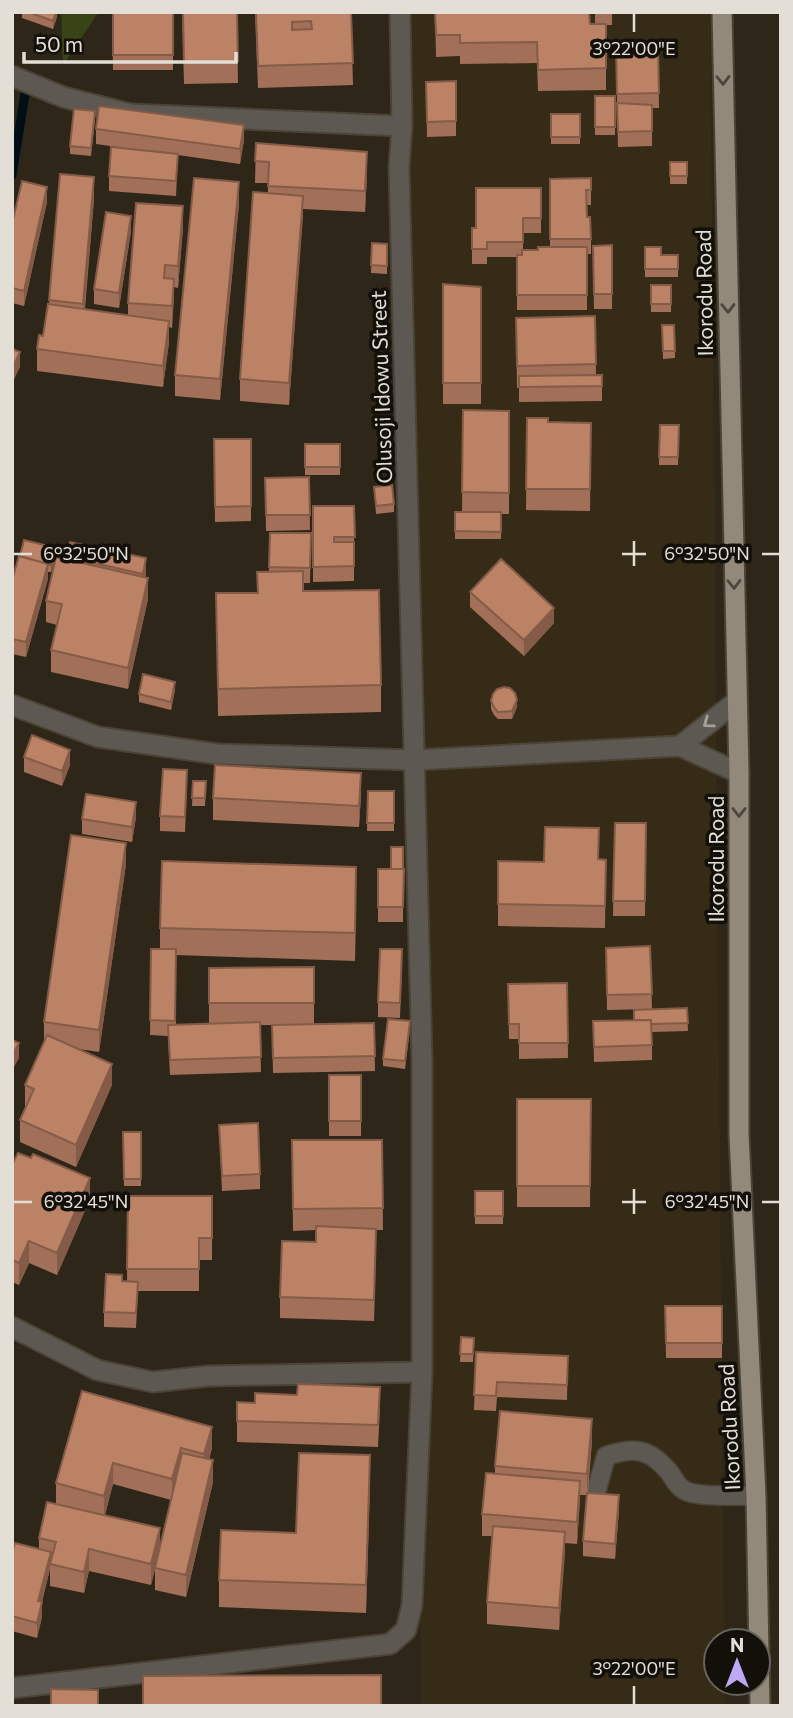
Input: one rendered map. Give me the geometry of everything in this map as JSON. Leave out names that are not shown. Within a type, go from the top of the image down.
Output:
[{"type":"main road","name":"Ikorodu Road","points":[[722,12],[739,773],[739,1135],[756,1496],[761,1706]]},
{"type":"street","name":"Olusoji Idowu Street","points":[[12,1688],[390,1644],[406,1630],[412,1605],[422,1372],[422,1062],[399,167],[402,126],[400,12]]},
{"type":"street","points":[[12,76],[63,97],[130,114],[402,126]]},
{"type":"street","points":[[680,746],[737,701]]},
{"type":"street","points":[[12,705],[98,737],[217,754],[415,761],[680,746],[739,773]]},
{"type":"street","points":[[12,1327],[97,1370],[153,1382],[208,1376],[422,1372]]},
{"type":"lane","points":[[597,1489],[606,1456],[625,1450],[647,1452],[662,1464],[684,1490],[707,1495],[756,1496]]},
{"type":"shaded area","points":[[394,12],[710,12],[724,1627],[702,1627],[702,1697],[725,1697],[725,1706],[421,1706],[416,1209]]},
{"type":"green space","points":[[61,12],[151,12],[151,17],[98,13],[63,65]]},
{"type":"building","points":[[28,12],[56,12],[53,21]]},
{"type":"building","points":[[113,12],[173,12],[173,55],[113,55]]},
{"type":"building","points":[[183,12],[237,12],[238,61],[184,62]]},
{"type":"building","points":[[256,12],[351,12],[353,63],[258,66]],"holes":[[[311,21],[312,29],[292,30],[292,22]]]},
{"type":"building","points":[[435,12],[589,12],[590,24],[606,24],[606,68],[538,70],[537,42],[460,43],[460,35],[436,35]]},
{"type":"building","points":[[658,46],[659,93],[617,94],[616,47]]},
{"type":"building","points":[[456,81],[456,121],[427,122],[426,82]]},
{"type":"building","points":[[595,96],[615,96],[615,127],[595,127]]},
{"type":"building","points":[[617,103],[652,105],[652,131],[618,132]]},
{"type":"building","points":[[99,106],[244,125],[240,149],[96,129]]},
{"type":"building","points":[[74,109],[95,111],[91,148],[70,146]]},
{"type":"building","points":[[551,114],[580,114],[580,137],[551,137]]},
{"type":"building","points":[[256,143],[367,152],[365,191],[268,186],[269,162],[255,161]]},
{"type":"building","points":[[111,147],[178,154],[176,181],[109,176]]},
{"type":"building","points":[[670,162],[687,162],[687,176],[670,176]]},
{"type":"building","points":[[60,174],[94,177],[83,304],[49,300]]},
{"type":"building","points":[[194,178],[239,182],[220,379],[175,375]]},
{"type":"building","points":[[591,178],[591,190],[586,190],[591,239],[550,239],[550,179]]},
{"type":"building","points":[[22,181],[47,187],[24,291],[12,288],[12,224]]},
{"type":"building","points":[[476,188],[541,188],[541,218],[523,218],[523,242],[487,242],[487,249],[472,249],[472,228],[476,228]]},
{"type":"building","points":[[253,192],[303,196],[289,383],[240,379]]},
{"type":"building","points":[[136,203],[183,206],[178,266],[165,265],[164,278],[174,279],[172,306],[128,303]]},
{"type":"building","points":[[106,212],[131,216],[119,293],[94,289]]},
{"type":"building","points":[[372,243],[387,244],[387,266],[371,265]]},
{"type":"building","points":[[612,245],[612,294],[594,294],[593,246]]},
{"type":"building","points":[[538,247],[587,247],[587,295],[517,295],[517,255],[522,255],[522,250],[538,250]]},
{"type":"building","points":[[645,247],[661,247],[661,255],[678,255],[678,269],[645,269]]},
{"type":"building","points":[[443,284],[481,287],[481,383],[443,383]]},
{"type":"building","points":[[651,285],[671,285],[671,304],[651,304]]},
{"type":"building","points":[[48,304],[169,321],[163,366],[37,349],[39,335],[43,336]]},
{"type":"building","points":[[595,316],[596,364],[517,366],[516,318]]},
{"type":"building","points":[[662,325],[674,325],[675,351],[663,351]]},
{"type":"building","points":[[12,349],[20,352],[12,369]]},
{"type":"building","points":[[602,375],[602,386],[519,387],[519,376]]},
{"type":"building","points":[[463,410],[509,411],[509,493],[462,492]]},
{"type":"building","points":[[527,418],[548,418],[548,422],[591,423],[590,489],[526,489]]},
{"type":"building","points":[[660,425],[679,425],[678,457],[659,457]]},
{"type":"building","points":[[214,439],[251,439],[251,506],[215,507]]},
{"type":"building","points":[[305,444],[340,444],[340,467],[305,467]]},
{"type":"building","points":[[309,477],[310,515],[266,515],[265,478]]},
{"type":"building","points":[[392,485],[394,504],[376,506],[374,487]]},
{"type":"building","points":[[313,506],[354,506],[355,537],[334,537],[334,542],[354,542],[354,566],[313,567]]},
{"type":"building","points":[[455,512],[501,512],[501,532],[455,531]]},
{"type":"building","points":[[270,533],[311,533],[310,568],[269,567]]},
{"type":"building","points":[[24,540],[56,548],[51,565],[20,556]]},
{"type":"building","points":[[70,542],[146,558],[143,574],[67,557]]},
{"type":"building","points":[[19,556],[48,564],[26,642],[12,639],[12,580]]},
{"type":"building","points":[[56,557],[148,578],[128,668],[51,650],[62,604],[46,601]]},
{"type":"building","points":[[501,559],[554,608],[524,640],[470,592]]},
{"type":"building","points":[[303,571],[303,591],[379,590],[381,685],[218,689],[216,593],[258,593],[257,572]]},
{"type":"building","points":[[143,674],[175,682],[171,702],[139,694]]},
{"type":"building","points":[[504,687],[515,693],[517,700],[512,711],[498,712],[491,701],[497,689]]},
{"type":"building","points":[[32,735],[70,750],[62,771],[24,757]]},
{"type":"building","points":[[215,765],[361,773],[359,806],[213,798]]},
{"type":"building","points":[[163,769],[187,770],[185,817],[160,816]]},
{"type":"building","points":[[193,781],[206,781],[205,798],[192,798]]},
{"type":"building","points":[[368,791],[394,791],[394,823],[367,823]]},
{"type":"building","points":[[86,794],[136,802],[132,827],[82,819]]},
{"type":"building","points":[[615,823],[646,823],[645,901],[613,901]]},
{"type":"building","points":[[545,827],[599,828],[598,859],[606,860],[605,906],[498,904],[498,861],[544,862]]},
{"type":"building","points":[[71,835],[126,843],[99,1030],[44,1022]]},
{"type":"building","points":[[391,847],[403,847],[403,869],[391,869]]},
{"type":"building","points":[[162,861],[356,867],[355,933],[160,928]]},
{"type":"building","points":[[378,869],[404,869],[403,907],[378,907]]},
{"type":"building","points":[[650,946],[652,994],[607,995],[606,948]]},
{"type":"building","points":[[151,949],[176,949],[175,1021],[150,1020]]},
{"type":"building","points":[[380,949],[402,949],[400,1003],[378,1002]]},
{"type":"building","points":[[314,967],[314,1003],[209,1003],[209,968]]},
{"type":"building","points":[[567,983],[568,1043],[519,1043],[519,1024],[509,1024],[508,984]]},
{"type":"building","points":[[687,1008],[688,1023],[651,1024],[651,1020],[634,1020],[634,1010]]},
{"type":"building","points":[[388,1019],[410,1021],[405,1061],[383,1059]]},
{"type":"building","points":[[651,1020],[652,1045],[594,1047],[593,1021]]},
{"type":"building","points":[[260,1022],[261,1057],[170,1060],[168,1025]]},
{"type":"building","points":[[374,1023],[375,1056],[273,1058],[272,1025]]},
{"type":"building","points":[[47,1035],[112,1064],[76,1145],[20,1120],[34,1089],[25,1085]]},
{"type":"building","points":[[12,1040],[19,1043],[12,1056]]},
{"type":"building","points":[[329,1075],[361,1075],[361,1121],[329,1121]]},
{"type":"building","points":[[517,1099],[591,1099],[590,1186],[517,1186]]},
{"type":"building","points":[[258,1123],[260,1174],[222,1176],[219,1125]]},
{"type":"building","points":[[123,1132],[141,1132],[141,1179],[124,1179]]},
{"type":"building","points":[[292,1140],[382,1140],[383,1208],[293,1209]]},
{"type":"building","points":[[18,1153],[31,1158],[33,1154],[90,1178],[57,1253],[29,1241],[19,1263],[12,1260],[12,1165]]},
{"type":"building","points":[[475,1191],[503,1191],[503,1216],[475,1216]]},
{"type":"building","points":[[128,1196],[212,1196],[212,1238],[199,1238],[199,1269],[127,1269]]},
{"type":"building","points":[[316,1226],[376,1229],[374,1300],[280,1297],[282,1241],[316,1242]]},
{"type":"building","points":[[106,1274],[122,1275],[122,1281],[138,1282],[136,1313],[104,1312]]},
{"type":"building","points":[[665,1306],[722,1306],[722,1343],[666,1343]]},
{"type":"building","points":[[461,1337],[474,1338],[473,1354],[460,1354]]},
{"type":"building","points":[[476,1352],[568,1356],[567,1385],[497,1382],[496,1396],[474,1395]]},
{"type":"building","points":[[298,1384],[380,1387],[378,1425],[237,1421],[237,1402],[255,1403],[255,1393],[297,1395]]},
{"type":"building","points":[[82,1391],[212,1427],[204,1454],[181,1448],[172,1479],[113,1463],[104,1496],[56,1483]]},
{"type":"building","points":[[500,1411],[592,1419],[587,1474],[495,1466]]},
{"type":"building","points":[[182,1453],[213,1460],[186,1575],[155,1568]]},
{"type":"building","points":[[299,1453],[370,1455],[366,1585],[219,1580],[221,1530],[296,1533]]},
{"type":"building","points":[[486,1473],[580,1481],[577,1522],[482,1514]]},
{"type":"building","points":[[587,1493],[619,1495],[615,1544],[583,1541]]},
{"type":"building","points":[[47,1502],[160,1528],[151,1564],[89,1549],[84,1572],[50,1564],[56,1542],[39,1538]]},
{"type":"building","points":[[493,1526],[565,1532],[559,1608],[487,1602]]},
{"type":"building","points":[[15,1543],[51,1552],[38,1601],[42,1602],[37,1623],[12,1616],[12,1553]]},
{"type":"building","points":[[381,1675],[381,1706],[143,1706],[143,1676]]},
{"type":"building","points":[[51,1689],[98,1690],[98,1706],[51,1706]]},
{"type":"waterway","points":[[12,175],[25,94]]}]
